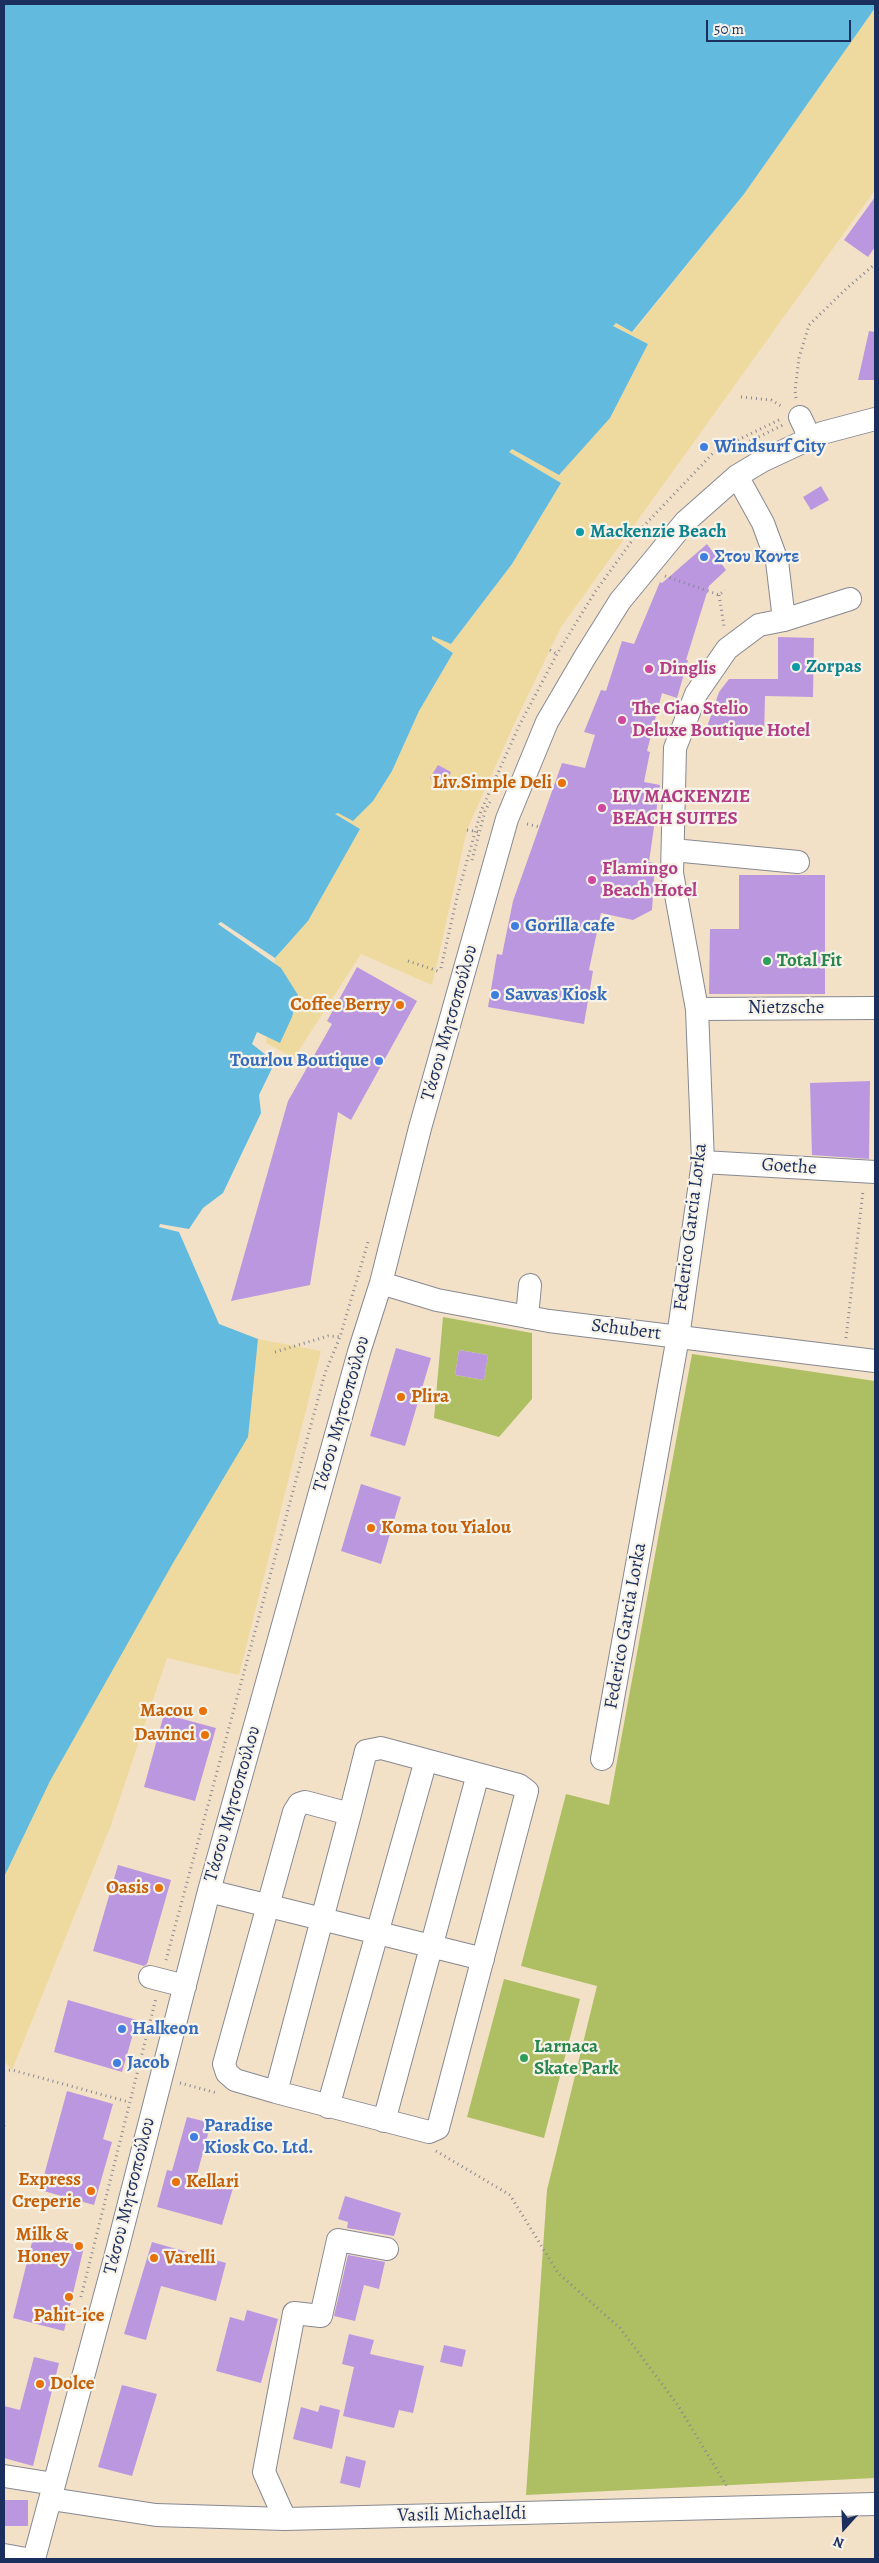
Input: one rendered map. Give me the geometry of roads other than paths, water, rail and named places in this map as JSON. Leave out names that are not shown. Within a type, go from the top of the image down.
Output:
[{"type":"street","points":[[800,417],[810,438]]},
{"type":"street","name":"Τάσου Μητσοπούλου","points":[[34,2559],[115,2258],[151,2110],[209,1891],[359,1352],[381,1284],[420,1128],[507,819],[547,722],[620,601],[685,522],[737,476],[762,461],[810,438],[868,419],[875,419]]},
{"type":"street","points":[[737,476],[763,523],[777,561],[784,620]]},
{"type":"street","name":"Federico Garcia Lorka","points":[[602,1759],[678,1337],[703,1162],[708,1108],[708,1056],[697,1009],[672,873],[676,748],[696,694],[727,649],[758,625],[784,620],[850,599]]},
{"type":"street","points":[[672,850],[798,862]]},
{"type":"street","name":"Nietzsche","points":[[697,1009],[875,1008]]},
{"type":"street","name":"Goethe","points":[[703,1162],[870,1172]]},
{"type":"street","name":"Schubert","points":[[381,1284],[436,1300],[527,1317],[875,1361]]},
{"type":"street","points":[[527,1317],[530,1285]]},
{"type":"street","points":[[276,2092],[350,1814],[366,1751],[380,1748],[519,1785],[527,1791],[438,2128],[429,2132],[276,2092],[235,2080],[226,2073],[224,2064],[294,1812],[299,1804],[305,1802],[350,1814]]},
{"type":"street","points":[[328,2107],[426,1760]]},
{"type":"street","points":[[384,2121],[478,1774]]},
{"type":"street","points":[[209,1891],[482,1959]]},
{"type":"street","points":[[150,1977],[184,1986]]},
{"type":"street","points":[[285,2519],[264,2472],[294,2312],[321,2316],[338,2240],[387,2249]]},
{"type":"street","name":"Vasili MichaelIdi","points":[[4,2476],[52,2491],[156,2516],[285,2519],[875,2504]]},
{"type":"street","points":[[4,2555],[26,2559]]},
{"type":"water","points":[[4,4],[875,4],[875,8],[744,194],[632,332],[616,323],[613,326],[648,344],[610,418],[559,475],[512,449],[509,452],[561,483],[512,564],[451,644],[432,636],[432,639],[453,653],[419,711],[392,771],[373,801],[353,821],[338,813],[335,814],[360,829],[308,921],[275,958],[221,922],[218,924],[281,968],[298,995],[292,1017],[280,1043],[257,1032],[252,1044],[275,1062],[259,1095],[261,1113],[223,1193],[203,1208],[189,1229],[160,1224],[159,1227],[179,1232],[219,1324],[258,1339],[248,1437],[173,1563],[50,1781],[4,1877]]},
{"type":"place","name":"Windsurf City","points":[[704,447]]},
{"type":"place","name":"Mackenzie Beach","points":[[580,532]]},
{"type":"place","name":"Στου Κοντε","points":[[704,557]]},
{"type":"place","name":"Zorpas","points":[[796,667]]},
{"type":"place","name":"Dinglis","points":[[649,669]]},
{"type":"place","name":"The Ciao Stelio Deluxe Boutique Hotel","points":[[622,720]]},
{"type":"place","name":"Liv.Simple Deli","points":[[562,783]]},
{"type":"place","name":"LIV MACKENZIE BEACH SUITES","points":[[602,808]]},
{"type":"place","name":"Flamingo Beach Hotel","points":[[592,880]]},
{"type":"place","name":"Gorilla cafe","points":[[515,926]]},
{"type":"place","name":"Total Fit","points":[[767,961]]},
{"type":"place","name":"Savvas Kiosk","points":[[495,995]]},
{"type":"place","name":"Coffee Berry","points":[[400,1005]]},
{"type":"place","name":"Tourlou Boutique","points":[[379,1061]]},
{"type":"place","name":"Plira","points":[[401,1397]]},
{"type":"place","name":"Koma tou Yialou","points":[[371,1528]]},
{"type":"place","name":"Macou","points":[[203,1711]]},
{"type":"place","name":"Davinci","points":[[205,1735]]},
{"type":"place","name":"Oasis","points":[[159,1888]]},
{"type":"place","name":"Halkeon","points":[[122,2029]]},
{"type":"place","name":"Larnaca Skate Park","points":[[524,2058]]},
{"type":"place","name":"Jacob","points":[[117,2063]]},
{"type":"place","name":"Paradise Kiosk Co. Ltd.","points":[[194,2137]]},
{"type":"place","name":"Kellari","points":[[176,2182]]},
{"type":"place","name":"Express Creperie","points":[[91,2191]]},
{"type":"place","name":"Milk & Honey","points":[[79,2246]]},
{"type":"place","name":"Varelli","points":[[154,2258]]},
{"type":"place","name":"Pahit-ice","points":[[69,2297]]},
{"type":"place","name":"Dolce","points":[[40,2384]]}]
